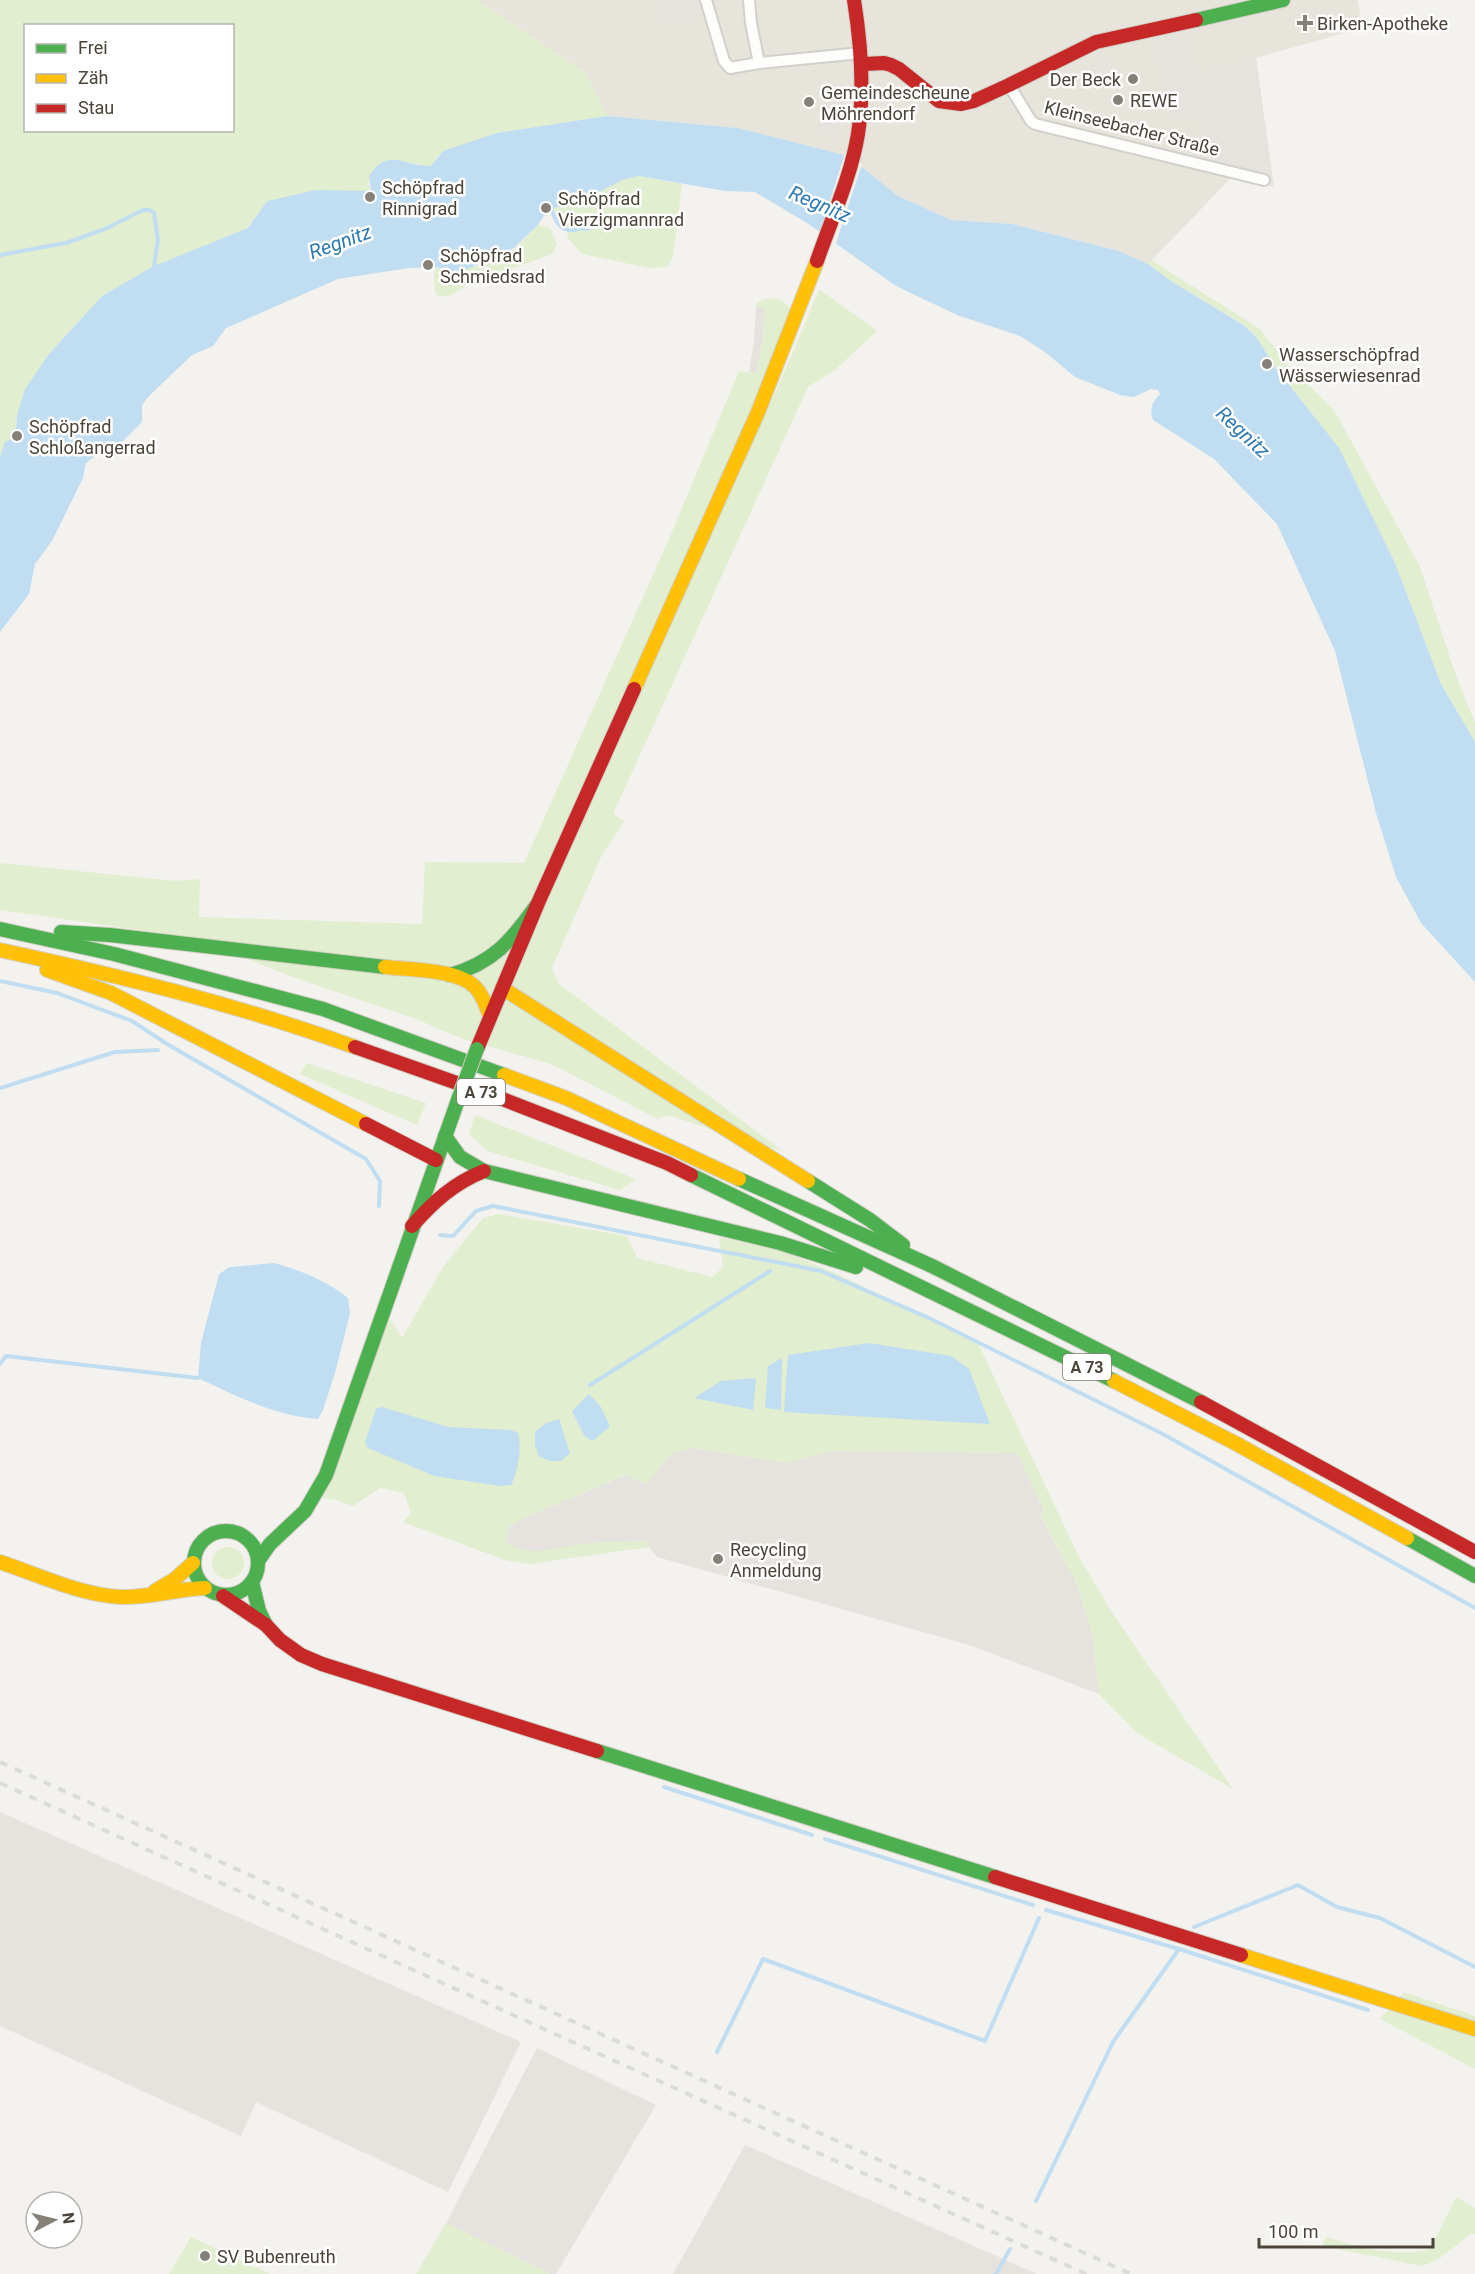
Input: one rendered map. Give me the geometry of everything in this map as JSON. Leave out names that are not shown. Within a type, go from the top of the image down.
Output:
[{"type":"main road","points":[[258,1561],[282,1531],[305,1511],[326,1475],[412,1226],[490,1016],[536,906],[748,435],[809,286],[852,158],[862,105],[862,58],[854,0]]},
{"type":"main road","points":[[862,58],[899,69],[939,100],[948,104],[974,101],[1096,42],[1283,0]]},
{"type":"main road","points":[[450,975],[479,966],[492,958],[519,930],[536,906]]},
{"type":"main road","points":[[1,929],[110,935],[450,975],[465,979],[474,985],[484,999],[490,1016]]},
{"type":"main road","name":"A 73","points":[[1,929],[114,954],[323,1010],[566,1098],[932,1266],[1206,1404],[1475,1552]]},
{"type":"main road","points":[[0,950],[111,993],[436,1160]]},
{"type":"main road","name":"A 73","points":[[0,950],[112,974],[205,998],[300,1027],[505,1101],[667,1163],[939,1293],[1235,1443],[1475,1576]]},
{"type":"main road","points":[[502,988],[870,1220],[932,1266]]},
{"type":"main road","points":[[445,1136],[460,1157],[484,1171],[780,1243],[939,1293]]},
{"type":"main road","points":[[412,1226],[445,1191],[458,1181],[484,1171]]},
{"type":"main road","points":[[282,1531],[265,1536],[243,1536],[225,1531],[206,1537],[199,1544],[193,1563],[194,1572],[206,1588],[223,1596],[266,1625],[301,1655],[322,1664],[1475,2029]]},
{"type":"main road","points":[[223,1596],[234,1595],[244,1590],[252,1582],[257,1572],[258,1561],[251,1543],[243,1536]]},
{"type":"main road","points":[[0,1562],[113,1596],[133,1597],[206,1588]]},
{"type":"main road","points":[[151,1593],[175,1579],[193,1563]]},
{"type":"main road","points":[[252,1582],[259,1611],[266,1625]]},
{"type":"street","points":[[706,0],[726,65],[734,69],[759,63],[862,58]]},
{"type":"street","points":[[749,0],[759,63]]},
{"type":"street","name":"Kleinseebacher Straße","points":[[1009,85],[1035,124],[1264,180]]},
{"type":"shaded area","points":[[477,0],[1358,0],[1362,28],[1256,58],[1274,187],[1231,178],[1148,264],[1119,251],[1012,224],[951,220],[898,196],[848,156],[738,128],[607,116],[586,73]]},
{"type":"shaded area","points":[[703,0],[705,16],[660,23],[657,6]]},
{"type":"shaded area","points":[[1188,36],[1195,75],[1256,58],[1272,177],[1209,160],[1202,114],[1170,119],[1154,43]]},
{"type":"shaded area","points":[[1106,59],[1109,68],[1086,76],[1083,67]]},
{"type":"shaded area","points":[[852,102],[852,111],[842,115],[836,140],[817,129],[824,103]]},
{"type":"shaded area","points":[[756,307],[765,307],[763,340],[756,373],[749,372]]},
{"type":"shaded area","points":[[693,1448],[787,1463],[832,1451],[1017,1453],[1044,1511],[1040,1515],[1078,1587],[1093,1638],[1099,1694],[969,1645],[657,1557],[649,1547],[648,1541],[583,1544],[535,1553],[520,1550],[506,1543],[509,1526],[522,1519],[626,1475],[647,1484],[671,1453]]},
{"type":"shaded area","points":[[0,1812],[521,2042],[448,2192],[256,2102],[241,2136],[0,2026]]},
{"type":"shaded area","points":[[537,2048],[656,2105],[556,2274],[550,2274],[446,2223]]},
{"type":"shaded area","points":[[745,2145],[1037,2274],[673,2274]]},
{"type":"green space","points":[[0,0],[477,0],[586,73],[607,116],[497,133],[438,156],[431,166],[411,162],[368,182],[371,191],[267,201],[248,228],[154,266],[102,296],[49,354],[17,415],[16,430],[11,439],[5,442],[0,456]]},
{"type":"green space","points":[[639,176],[682,184],[673,257],[667,267],[649,268],[582,254],[568,238],[566,226],[557,221],[554,208],[585,199],[622,180]]},
{"type":"green space","points":[[538,225],[550,228],[557,244],[552,254],[469,284],[451,295],[440,297],[435,293],[436,267],[454,270],[487,263],[514,249]]},
{"type":"green space","points":[[1151,260],[1260,329],[1288,365],[1334,410],[1420,567],[1455,673],[1475,723],[1475,742],[1441,684],[1395,563],[1339,448],[1246,326],[1171,281],[1148,264]]},
{"type":"green space","points":[[819,289],[877,331],[835,370],[808,387],[613,814],[624,821],[601,857],[552,968],[558,983],[784,1152],[667,1115],[658,1119],[551,1064],[463,1039],[416,1019],[290,976],[196,938],[0,910],[0,863],[176,881],[200,879],[199,917],[422,924],[425,862],[524,863],[669,539],[739,371],[756,373],[763,340],[765,307],[756,307],[757,303],[770,298],[784,302],[790,309],[774,358],[690,548],[703,554]]},
{"type":"green space","points":[[307,1063],[426,1103],[417,1125],[300,1074]]},
{"type":"green space","points":[[475,1115],[636,1179],[620,1190],[487,1151],[469,1134]]},
{"type":"green space","points":[[499,1214],[627,1236],[637,1258],[712,1277],[723,1267],[719,1237],[782,1251],[833,1272],[977,1341],[1079,1557],[1113,1614],[1233,1789],[1137,1733],[1099,1694],[1093,1638],[1078,1587],[1040,1514],[1044,1511],[1017,1453],[832,1451],[787,1463],[693,1448],[671,1454],[647,1484],[625,1475],[522,1519],[509,1526],[506,1543],[517,1548],[536,1551],[608,1542],[649,1541],[649,1547],[529,1564],[505,1560],[403,1522],[411,1513],[404,1493],[380,1488],[353,1506],[319,1497],[390,1319],[402,1338],[443,1267],[483,1218]]},
{"type":"green space","points":[[228,1547],[240,1551],[244,1563],[240,1575],[228,1579],[216,1575],[212,1563],[216,1551]]},
{"type":"green space","points":[[1404,1992],[1475,2016],[1475,2069],[1380,2019]]},
{"type":"green space","points":[[1456,2197],[1475,2208],[1475,2234],[1471,2234],[1436,2261],[1422,2266],[1322,2246],[1326,2237],[1364,2248],[1391,2252],[1430,2249]]},
{"type":"green space","points":[[446,2223],[550,2274],[416,2274]]},
{"type":"green space","name":"SV Bubenreuth","points":[[191,2237],[270,2274],[169,2274]]},
{"type":"water","name":"Regnitz","points":[[607,116],[738,128],[848,156],[898,196],[951,220],[1012,224],[1119,251],[1148,264],[1171,281],[1245,326],[1257,338],[1275,367],[1339,448],[1395,563],[1441,684],[1475,742],[1475,982],[1421,923],[1396,877],[1376,813],[1335,651],[1277,524],[1214,459],[1153,420],[1151,409],[1160,394],[1158,390],[1151,389],[1134,397],[1120,395],[1075,377],[1045,352],[1020,336],[957,315],[896,286],[807,223],[755,192],[725,191],[639,176],[622,180],[585,199],[554,208],[514,248],[466,270],[456,272],[436,267],[409,268],[338,279],[226,328],[213,346],[192,355],[149,396],[142,405],[142,422],[112,452],[95,456],[86,463],[83,478],[52,541],[35,564],[29,594],[0,632],[0,456],[5,442],[11,439],[16,430],[17,415],[25,389],[49,354],[102,296],[154,266],[248,228],[267,201],[316,190],[371,191],[369,176],[383,162],[398,160],[431,166],[443,151],[497,133]]},
{"type":"water","points":[[274,1263],[313,1277],[348,1298],[350,1314],[335,1373],[318,1419],[271,1409],[198,1378],[201,1343],[219,1274],[230,1267]]},
{"type":"water","points":[[869,1343],[951,1356],[969,1369],[990,1424],[784,1412],[788,1355]]},
{"type":"water","points":[[782,1358],[781,1410],[765,1408],[768,1366]]},
{"type":"water","points":[[756,1378],[753,1410],[694,1398],[721,1381]]},
{"type":"water","points":[[589,1394],[601,1407],[610,1426],[593,1441],[585,1437],[572,1411]]},
{"type":"water","points":[[382,1407],[448,1427],[511,1430],[518,1433],[519,1459],[511,1485],[500,1486],[434,1476],[368,1448],[365,1442],[376,1409]]},
{"type":"water","points":[[559,1419],[570,1453],[561,1461],[549,1461],[539,1456],[535,1445],[535,1432],[546,1423]]},
{"type":"pier","points":[[845,153],[862,164],[835,246],[819,235]]},
{"type":"waterway","points":[[551,208],[557,222],[565,229],[588,229]]},
{"type":"waterway","points":[[0,255],[66,243],[105,229],[143,210],[150,210],[154,213],[158,240],[154,266]]},
{"type":"waterway","points":[[0,981],[57,993],[132,1021],[167,1044],[366,1159],[380,1181],[379,1206]]},
{"type":"waterway","points":[[0,1088],[115,1052],[158,1050]]},
{"type":"waterway","points":[[440,1235],[453,1236],[476,1211],[493,1206],[821,1271],[929,1318],[1161,1433],[1475,1608]]},
{"type":"waterway","points":[[590,1385],[770,1271]]},
{"type":"waterway","points":[[0,1364],[6,1356],[198,1378]]},
{"type":"waterway","points":[[664,1787],[812,1835]]},
{"type":"waterway","points":[[825,1839],[1033,1905]]},
{"type":"waterway","points":[[1194,1927],[1298,1885],[1337,1907],[1380,1918],[1475,1967]]},
{"type":"waterway","points":[[1046,1910],[1179,1949],[1368,2010]]},
{"type":"waterway","points":[[717,2052],[763,1959],[985,2041],[1039,1918]]},
{"type":"waterway","points":[[1036,2201],[1113,2042],[1179,1949]]},
{"type":"waterway","points":[[996,2274],[1010,2249]]},
{"type":"railway","points":[[0,1762],[1131,2274]]},
{"type":"railway","points":[[0,1783],[1086,2274]]},
{"type":"traffic: fast","points":[[1196,20],[1283,0]]},
{"type":"traffic: fast","points":[[450,975],[478,964],[500,949],[536,906]]},
{"type":"traffic: fast","points":[[0,929],[114,954],[323,1009],[504,1075]]},
{"type":"traffic: fast","points":[[61,932],[110,935],[385,967]]},
{"type":"traffic: fast","points":[[458,1100],[477,1049]]},
{"type":"traffic: fast","points":[[258,1561],[270,1544],[305,1511],[326,1475],[458,1100]]},
{"type":"traffic: fast","points":[[445,1136],[460,1157],[484,1171],[780,1243],[856,1267]]},
{"type":"traffic: fast","points":[[691,1175],[1114,1381]]},
{"type":"traffic: fast","points":[[739,1179],[932,1266],[1201,1402]]},
{"type":"traffic: fast","points":[[808,1181],[870,1220],[903,1245]]},
{"type":"traffic: fast","points":[[220,1531],[232,1531],[249,1540],[256,1551],[258,1563],[256,1575],[249,1586],[232,1595],[220,1595],[208,1590],[199,1581],[194,1569],[194,1557],[199,1545],[208,1536],[220,1531]]},
{"type":"traffic: fast","points":[[1407,1538],[1475,1576]]},
{"type":"traffic: fast","points":[[252,1582],[259,1611],[266,1625]]},
{"type":"traffic: fast","points":[[597,1751],[995,1877]]},
{"type":"traffic: slow","points":[[634,689],[758,412],[817,261]]},
{"type":"traffic: slow","points":[[0,950],[179,993],[268,1018],[355,1047]]},
{"type":"traffic: slow","points":[[385,967],[445,974],[467,981],[480,994],[490,1016]]},
{"type":"traffic: slow","points":[[47,970],[111,993],[366,1124]]},
{"type":"traffic: slow","points":[[502,988],[808,1181]]},
{"type":"traffic: slow","points":[[504,1075],[566,1098],[739,1179]]},
{"type":"traffic: slow","points":[[1114,1381],[1235,1443],[1407,1538]]},
{"type":"traffic: slow","points":[[0,1562],[90,1593],[121,1597],[205,1588]]},
{"type":"traffic: slow","points":[[155,1591],[175,1579],[193,1563]]},
{"type":"traffic: slow","points":[[1241,1955],[1475,2029]]},
{"type":"traffic: jam","points":[[817,261],[846,182],[858,134],[861,67],[854,0]]},
{"type":"traffic: jam","points":[[863,64],[891,65],[939,101],[961,104],[974,101],[1009,85],[1096,42],[1196,20]]},
{"type":"traffic: jam","points":[[477,1049],[538,903],[634,689]]},
{"type":"traffic: jam","points":[[355,1047],[505,1100],[667,1163],[691,1175]]},
{"type":"traffic: jam","points":[[366,1124],[436,1160]]},
{"type":"traffic: jam","points":[[412,1226],[445,1194],[463,1181],[484,1171]]},
{"type":"traffic: jam","points":[[1201,1402],[1475,1552]]},
{"type":"traffic: jam","points":[[223,1596],[266,1625],[280,1640],[301,1655],[322,1664],[597,1751]]},
{"type":"traffic: jam","points":[[995,1877],[1241,1955]]},
{"type":"place","name":"Birken-Apotheke","points":[[1305,23]]},
{"type":"place","name":"Der Beck","points":[[1133,79]]},
{"type":"place","name":"REWE","points":[[1118,100]]},
{"type":"place","name":"Gemeindescheune Möhrendorf","points":[[809,102]]},
{"type":"place","name":"Schöpfrad Rinnigrad","points":[[370,197]]},
{"type":"place","name":"Schöpfrad Vierzigmannrad","points":[[546,208]]},
{"type":"place","name":"Schöpfrad Schmiedsrad","points":[[428,265]]},
{"type":"place","name":"Wasserschöpfrad Wässerwiesenrad","points":[[1267,364]]},
{"type":"place","name":"Schöpfrad Schloßangerrad","points":[[17,436]]},
{"type":"place","name":"Recycling Anmeldung","points":[[718,1559]]},
{"type":"place","name":"SV Bubenreuth","points":[[205,2256]]}]
